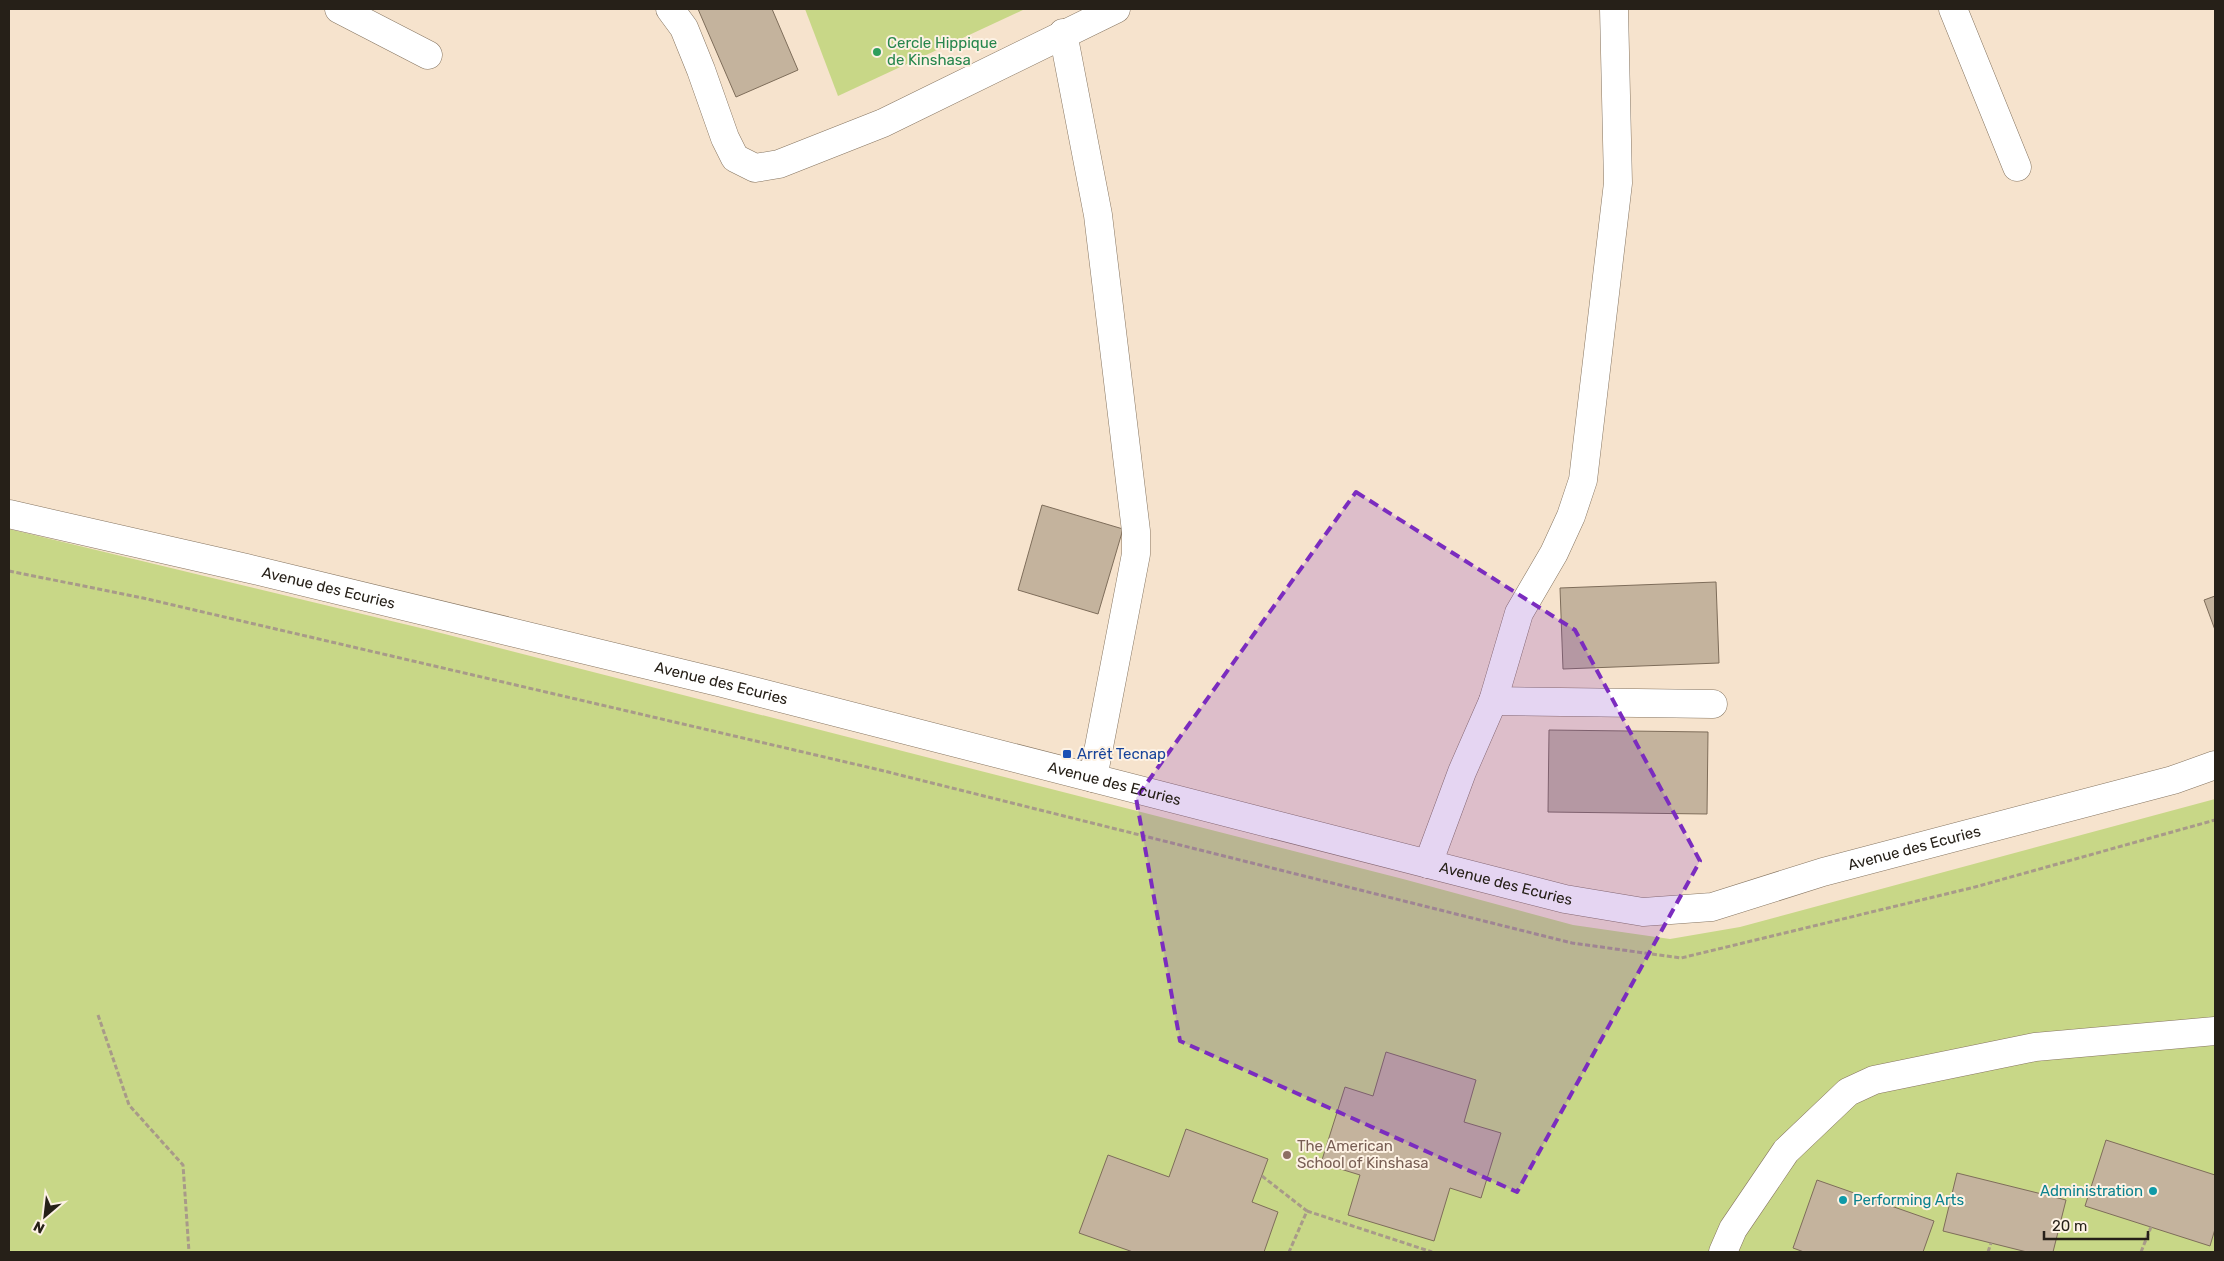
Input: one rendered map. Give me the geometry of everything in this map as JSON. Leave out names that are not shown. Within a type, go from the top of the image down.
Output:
[{"type":"street","points":[[339,9],[428,55]]},
{"type":"street","points":[[670,9],[684,28],[725,138],[735,158],[755,168],[779,164],[883,123],[1116,9]]},
{"type":"street","points":[[1428,864],[1462,772],[1493,701],[1519,613],[1554,553],[1570,516],[1582,480],[1618,183],[1614,9]]},
{"type":"street","points":[[1953,9],[2017,167]]},
{"type":"street","points":[[1063,34],[1098,215],[1136,531],[1136,554],[1093,778]]},
{"type":"street","name":"Avenue des Ecuries","points":[[9,514],[256,570],[702,678],[1565,899],[1643,912],[1712,906],[1823,872],[2173,780],[2215,765]]},
{"type":"street","points":[[1493,701],[1713,704]]},
{"type":"street","points":[[1723,1252],[1733,1230],[1786,1150],[1848,1092],[1874,1080],[2035,1047],[2215,1031]]},
{"type":"path","points":[[98,1015],[129,1105],[184,1165],[189,1252]]},
{"type":"path","points":[[1262,1176],[1307,1211],[1432,1252]]},
{"type":"path","points":[[1289,1252],[1307,1211]]},
{"type":"path","points":[[2141,1252],[2151,1227]]},
{"type":"path","points":[[1988,1252],[1991,1243]]},
{"type":"highlighted area","points":[[1356,492],[1575,630],[1700,861],[1517,1192],[1180,1041],[1136,798]]},
{"type":"green space","name":"Cercle Hippique de Kinshasa","points":[[805,9],[1025,9],[838,96]]},
{"type":"green space","points":[[9,529],[433,631],[1403,879],[1573,925],[1670,939],[1740,927],[2215,799],[2215,1252],[9,1252]]},
{"type":"building","points":[[698,9],[772,9],[798,70],[736,97]]},
{"type":"building","points":[[1042,505],[1123,529],[1098,614],[1018,590]]},
{"type":"building","points":[[1716,582],[1719,663],[1563,669],[1560,588]]},
{"type":"building","points":[[2215,596],[2215,630],[2204,600]]},
{"type":"building","points":[[1549,730],[1708,732],[1707,814],[1548,812]]},
{"type":"building","points":[[1386,1052],[1476,1080],[1464,1122],[1501,1133],[1481,1198],[1450,1188],[1434,1241],[1348,1215],[1360,1175],[1321,1163],[1345,1087],[1373,1096]]},
{"type":"building","points":[[1186,1129],[1268,1159],[1252,1202],[1278,1212],[1264,1252],[1133,1252],[1079,1233],[1108,1155],[1169,1177]]},
{"type":"building","name":"Administration","points":[[2106,1140],[2215,1175],[2215,1229],[2210,1246],[2085,1206]]},
{"type":"building","points":[[1957,1173],[2066,1200],[2053,1252],[2027,1252],[1943,1231]]},
{"type":"building","name":"Performing Arts","points":[[1817,1180],[1934,1221],[1923,1252],[1804,1252],[1793,1248]]},
{"type":"place","name":"Cercle Hippique de Kinshasa","points":[[877,52]]},
{"type":"place","name":"Arrêt Tecnap","points":[[1067,754]]},
{"type":"place","name":"The American School of Kinshasa","points":[[1287,1155]]},
{"type":"place","name":"Administration","points":[[2153,1191]]},
{"type":"place","name":"Performing Arts","points":[[1843,1200]]}]
